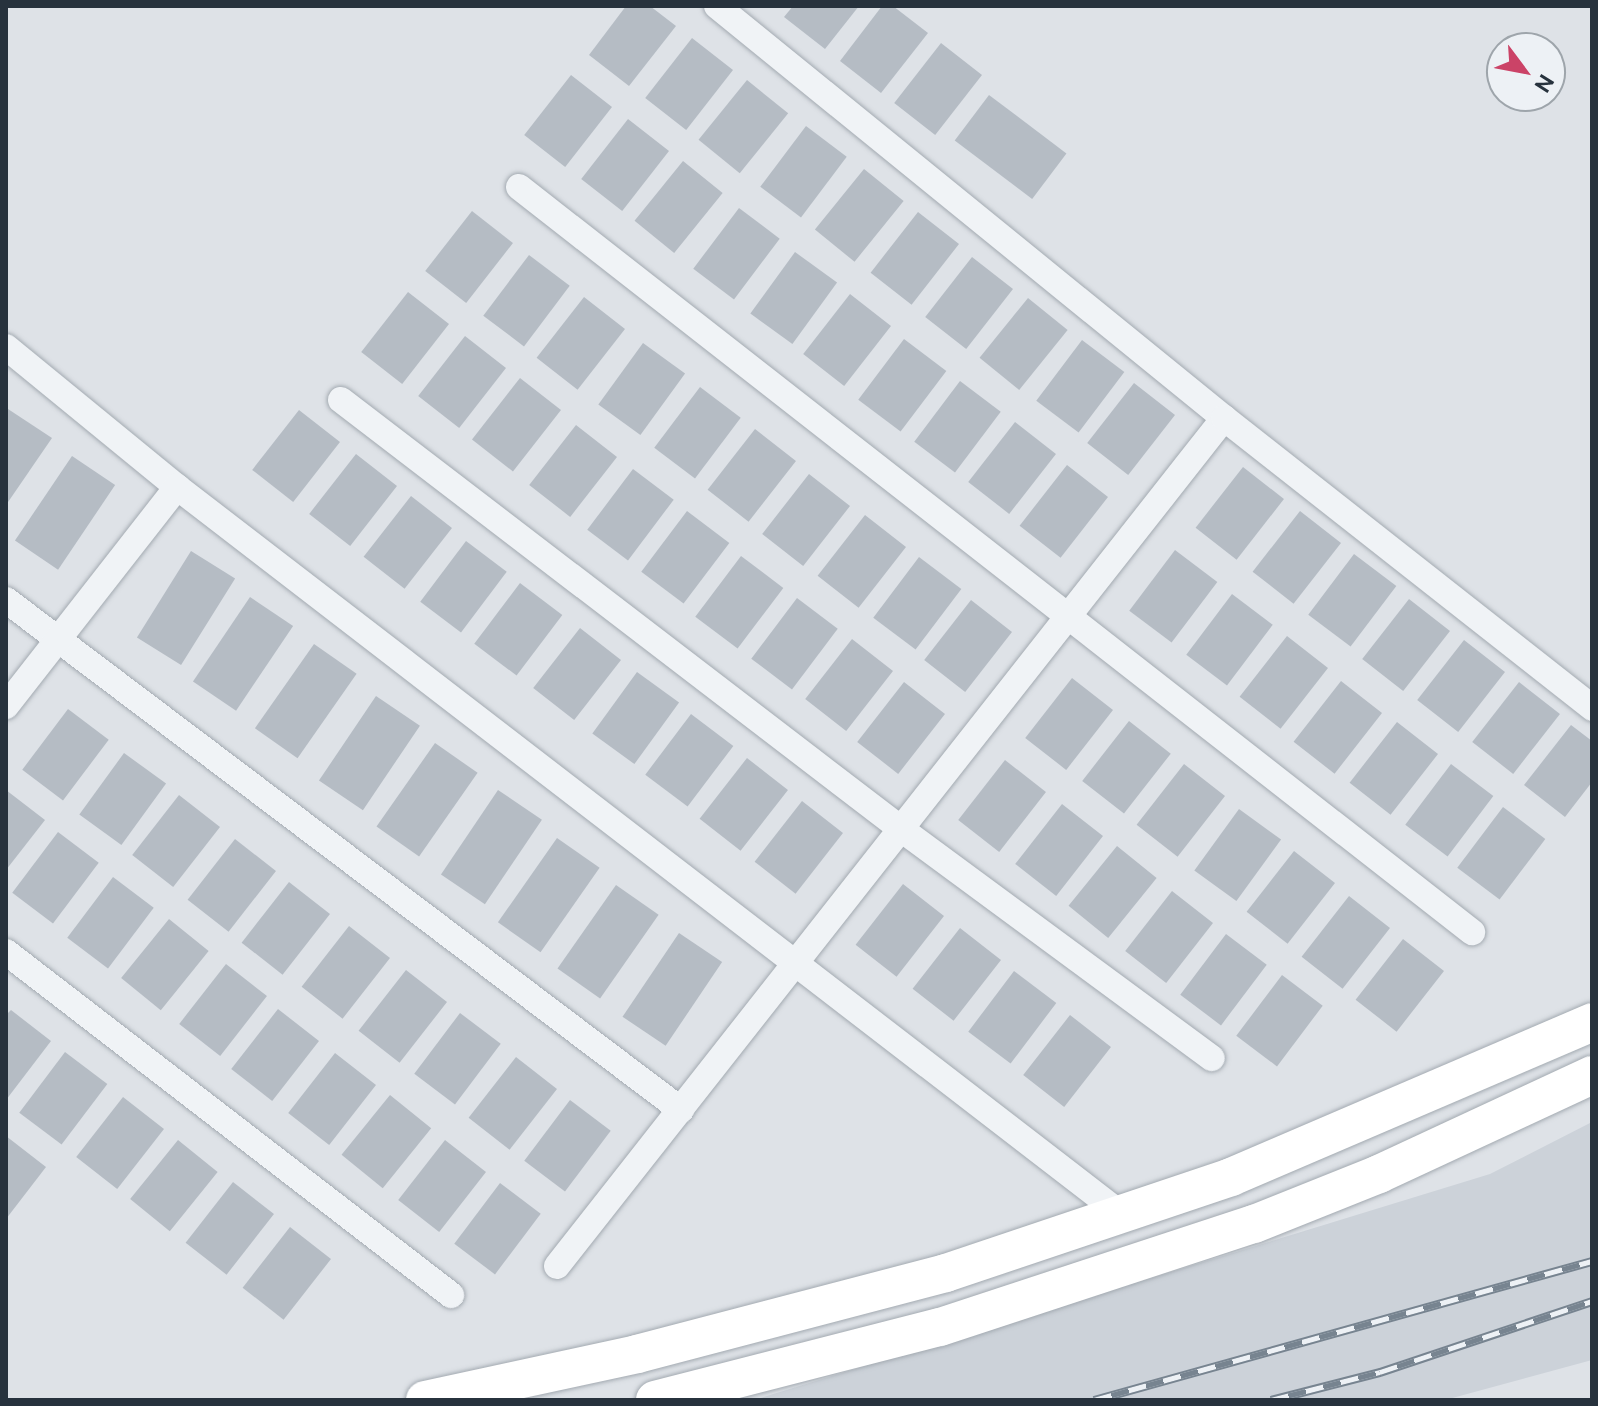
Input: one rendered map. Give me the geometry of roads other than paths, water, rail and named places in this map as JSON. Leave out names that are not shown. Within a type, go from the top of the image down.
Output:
[{"type":"street","points":[[717,6],[1224,418],[1592,708]]},
{"type":"street","points":[[519,187],[1472,932]]},
{"type":"street","points":[[6,347],[177,487],[1121,1214]]},
{"type":"street","points":[[341,400],[901,829],[1212,1058]]},
{"type":"street","points":[[557,1266],[1224,418]]},
{"type":"street","points":[[6,706],[177,487]]},
{"type":"street","points":[[6,600],[681,1110]]},
{"type":"street","points":[[6,952],[451,1295]]},
{"type":"street","points":[[425,1400],[637,1354],[946,1273],[1231,1177],[1592,1022]]},
{"type":"street","points":[[655,1400],[940,1327],[1254,1224],[1421,1156],[1592,1075]]},
{"type":"railway","points":[[1094,1400],[1592,1261]]},
{"type":"railway","points":[[1271,1400],[1380,1372],[1592,1301]]}]
